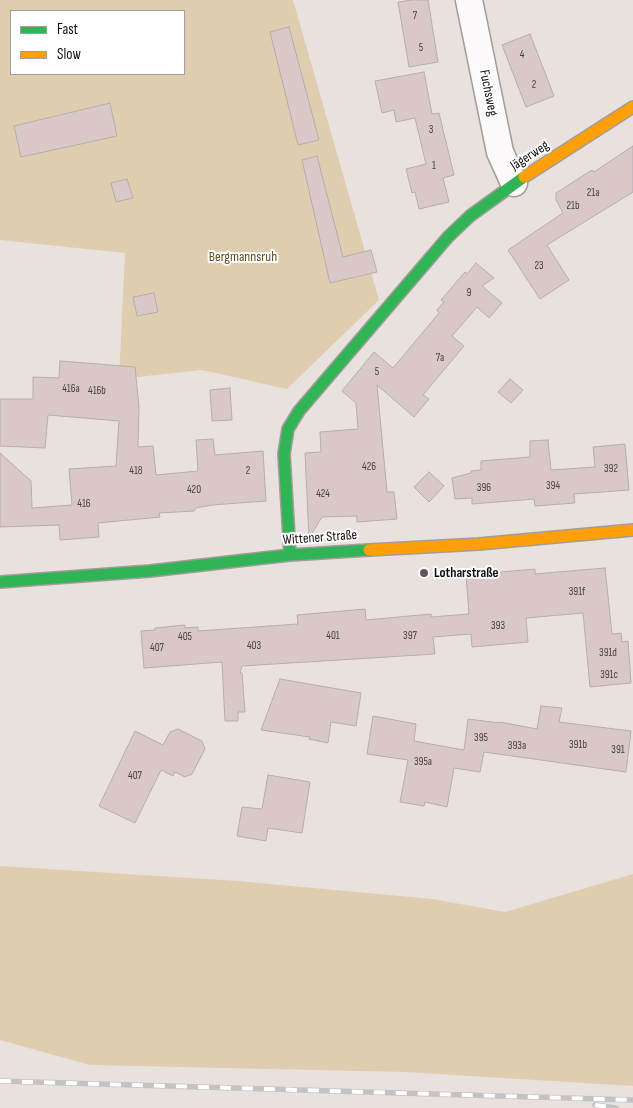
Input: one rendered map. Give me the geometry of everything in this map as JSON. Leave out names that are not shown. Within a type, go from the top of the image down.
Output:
[{"type":"main road","name":"Jägerweg","points":[[290,555],[284,454],[288,429],[309,398],[368,333],[448,237],[470,216],[514,183],[633,107]]},
{"type":"main road","name":"Wittener Straße","points":[[5,581],[150,571],[215,562],[290,555],[479,544],[633,530]]},
{"type":"street","name":"Fuchsweg","points":[[469,0],[500,152],[514,183]]},
{"type":"green space","name":"Bergmannsruh","points":[[0,0],[293,0],[379,300],[287,389],[202,370],[119,379],[125,253],[0,240]]},
{"type":"green space","points":[[0,866],[238,881],[432,899],[505,912],[633,874],[633,1086],[406,1072],[90,1065],[0,1040]]},
{"type":"building","points":[[428,0],[438,62],[409,67],[398,2]]},
{"type":"building","points":[[289,27],[319,140],[298,145],[270,32]]},
{"type":"building","points":[[530,34],[554,96],[526,107],[502,45]]},
{"type":"building","points":[[424,72],[432,114],[439,113],[454,175],[443,178],[449,202],[419,209],[415,192],[412,193],[406,169],[426,164],[415,118],[396,122],[394,110],[382,113],[375,81]]},
{"type":"building","points":[[110,103],[117,136],[21,157],[14,126]]},
{"type":"building","points":[[633,146],[633,192],[547,245],[569,280],[540,299],[508,250],[563,213],[556,200],[556,193],[592,170],[594,172]]},
{"type":"building","points":[[317,156],[343,257],[371,250],[377,272],[330,283],[302,160]]},
{"type":"building","points":[[127,179],[133,198],[116,202],[111,183]]},
{"type":"building","points":[[476,263],[494,278],[482,286],[502,303],[489,318],[477,307],[452,336],[464,346],[423,395],[429,399],[414,417],[377,385],[387,492],[394,492],[397,519],[357,522],[357,516],[322,517],[309,538],[305,453],[321,452],[320,432],[358,429],[356,403],[342,391],[374,352],[393,368],[439,313],[437,310],[444,302],[441,300],[465,272],[467,274]]},
{"type":"building","points":[[154,293],[158,312],[137,316],[133,297]]},
{"type":"building","points":[[60,361],[135,367],[139,407],[138,447],[153,446],[156,475],[198,471],[196,440],[213,439],[215,455],[263,451],[266,501],[212,505],[196,508],[194,511],[159,513],[160,517],[98,523],[99,537],[60,540],[59,525],[0,527],[0,453],[31,481],[32,508],[72,505],[69,469],[116,466],[119,421],[48,415],[45,448],[0,446],[0,399],[33,399],[33,377],[59,378]]},
{"type":"building","points":[[510,379],[523,390],[511,403],[498,392]]},
{"type":"building","points":[[230,388],[232,420],[212,421],[210,390]]},
{"type":"building","points":[[548,440],[551,470],[595,467],[593,447],[625,444],[629,490],[574,494],[575,503],[535,506],[534,499],[472,504],[472,498],[455,499],[452,478],[471,473],[471,471],[481,470],[481,461],[530,457],[530,441]]},
{"type":"building","points":[[429,472],[444,486],[429,502],[414,487]]},
{"type":"building","points":[[605,568],[612,634],[621,633],[622,642],[628,641],[631,683],[590,687],[583,613],[526,618],[528,642],[472,647],[471,634],[433,637],[435,654],[242,666],[240,673],[242,673],[245,712],[238,712],[238,721],[225,721],[222,662],[144,668],[141,631],[185,625],[185,628],[198,627],[198,631],[298,624],[297,615],[365,609],[366,620],[431,614],[431,617],[469,614],[466,575],[535,569],[535,574]]},
{"type":"building","points":[[280,679],[361,693],[356,726],[331,722],[328,743],[309,739],[310,737],[261,730]]},
{"type":"building","points":[[541,706],[562,708],[559,722],[631,731],[626,772],[484,752],[480,772],[454,768],[447,807],[425,802],[424,806],[400,802],[408,760],[367,754],[373,716],[416,724],[414,741],[464,750],[468,719],[500,722],[537,729]]},
{"type":"building","points":[[178,729],[202,741],[205,749],[192,774],[185,777],[175,772],[173,776],[161,770],[135,823],[99,806],[135,731],[163,745],[170,732]]},
{"type":"building","points":[[268,775],[310,782],[302,833],[268,828],[266,841],[237,836],[242,807],[262,809]]},
{"type":"railway","points":[[0,1081],[633,1100]]},
{"type":"railway","points":[[595,1105],[616,1108]]},
{"type":"traffic: fast","points":[[290,555],[284,454],[288,429],[299,411],[448,237],[470,216],[524,177]]},
{"type":"traffic: fast","points":[[0,582],[150,571],[290,555],[369,550]]},
{"type":"traffic: slow","points":[[524,177],[633,107]]},
{"type":"traffic: slow","points":[[369,550],[479,544],[633,530]]},
{"type":"place","name":"Lotharstraße","points":[[424,573]]}]
